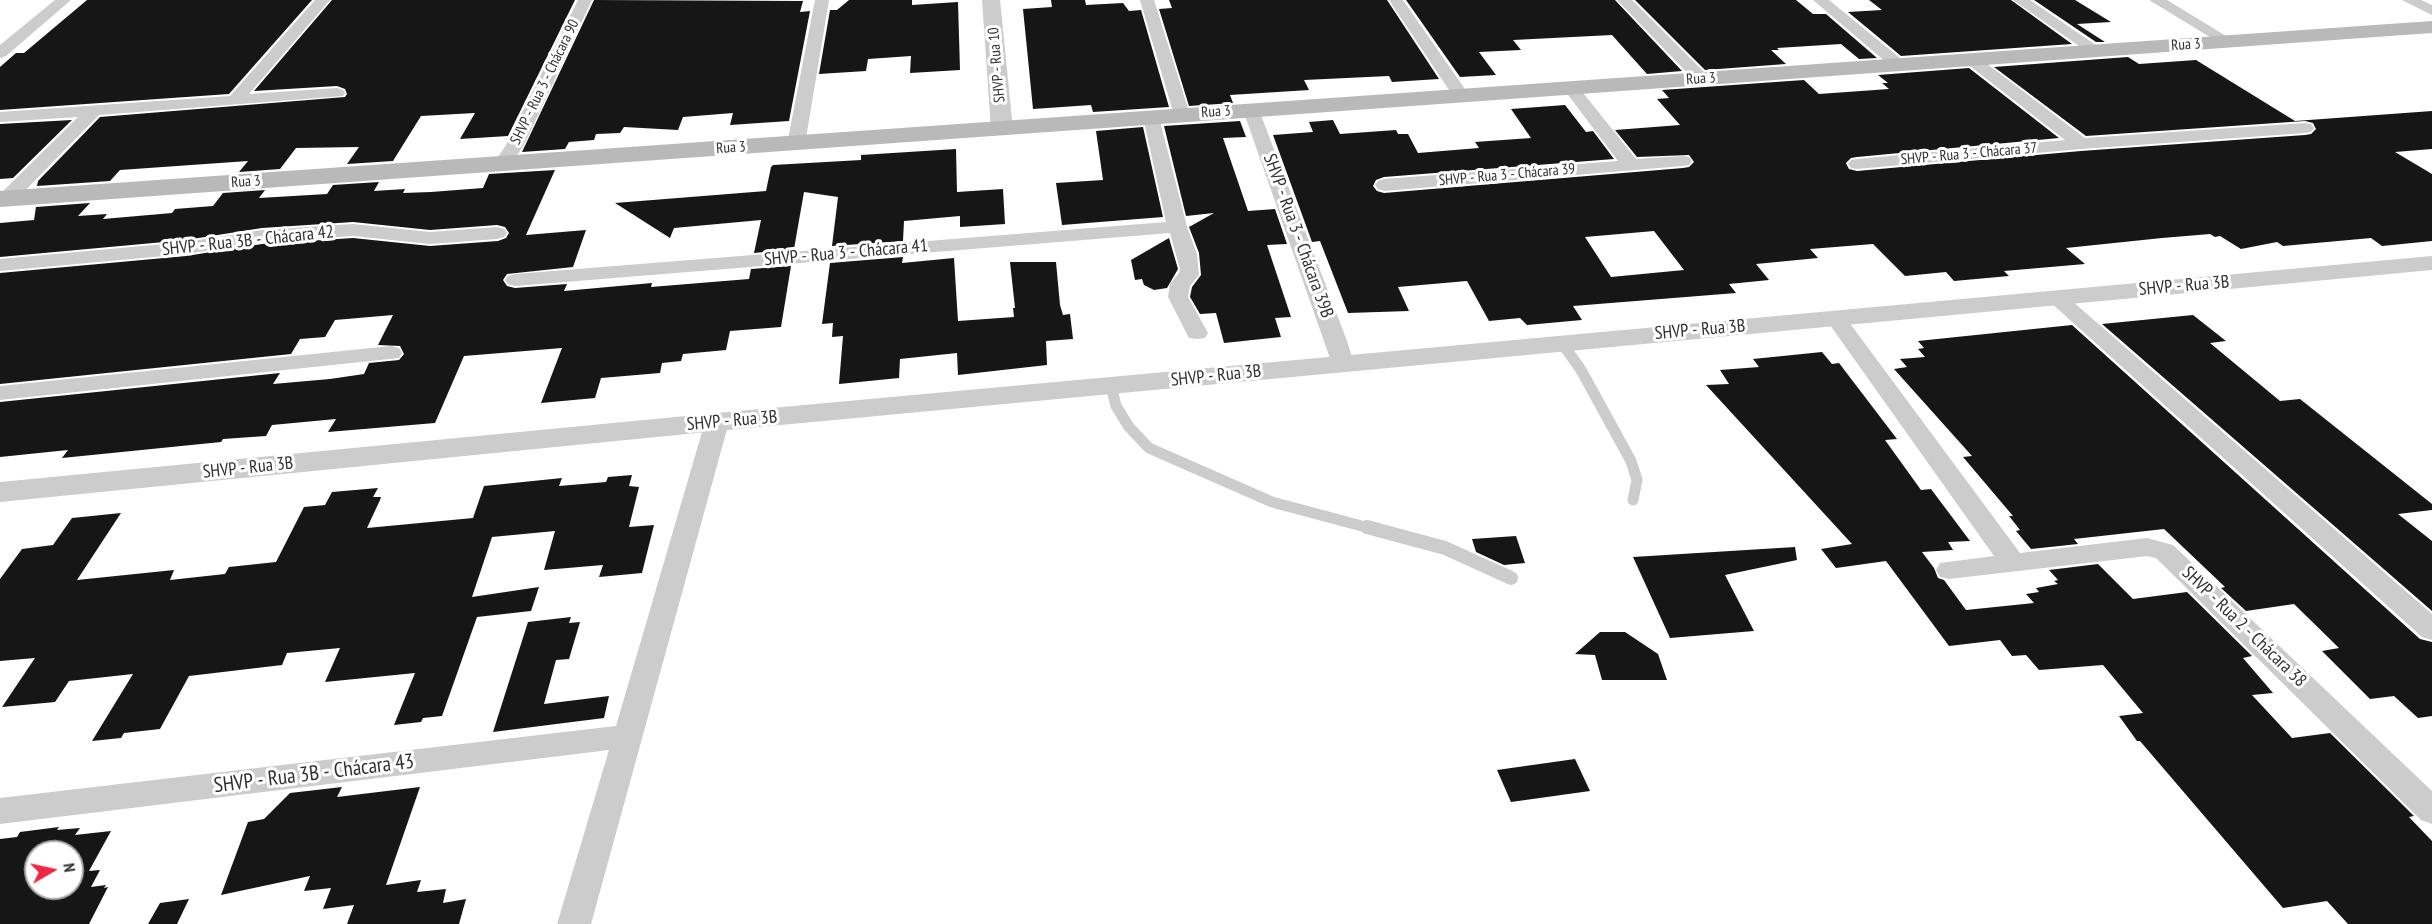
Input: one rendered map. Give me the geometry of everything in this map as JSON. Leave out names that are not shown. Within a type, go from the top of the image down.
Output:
[{"type":"main road","name":"Rua 3","points":[[3,199],[2432,27]]},
{"type":"street","points":[[0,53],[64,0]]},
{"type":"street","points":[[234,101],[323,0]]},
{"type":"street","name":"SHVP - Rua 3 - Chácara 90","points":[[503,163],[515,145],[585,0]]},
{"type":"street","points":[[796,144],[822,0]]},
{"type":"street","name":"SHVP - Rua 10","points":[[991,0],[1002,129]]},
{"type":"street","points":[[1147,0],[1182,114]]},
{"type":"street","points":[[1396,0],[1461,95]]},
{"type":"street","points":[[1624,0],[1701,79]]},
{"type":"street","points":[[1820,0],[1899,64]]},
{"type":"street","points":[[2020,0],[2098,52]]},
{"type":"street","points":[[2156,0],[2228,42]]},
{"type":"street","points":[[2409,0],[2432,11]]},
{"type":"street","name":"SHVP - Rua 3 - Chácara 37","points":[[1972,60],[2081,144]]},
{"type":"street","points":[[1570,87],[1631,165]]},
{"type":"street","points":[[0,117],[337,93]]},
{"type":"street","points":[[3,199],[94,110]]},
{"type":"street","name":"SHVP - Rua 3 - Chácara 39B","points":[[1251,110],[1343,364]]},
{"type":"street","points":[[1151,117],[1177,227],[1190,269],[1189,275],[1180,284],[1178,297],[1197,333]]},
{"type":"street","name":"SHVP - Rua 3 - Chácara 37","points":[[1857,164],[2081,144],[2305,128]]},
{"type":"street","name":"SHVP - Rua 3 - Chácara 39","points":[[1384,185],[1683,161]]},
{"type":"street","name":"SHVP - Rua 3 - Chácara 41","points":[[515,280],[1177,227]]},
{"type":"street","name":"SHVP - Rua 3B - Chácara 42","points":[[0,265],[186,248],[285,234],[353,230],[430,238],[497,233]]},
{"type":"street","name":"SHVP - Rua 3B","points":[[0,492],[717,422],[2432,264]]},
{"type":"street","points":[[2057,298],[2432,630]]},
{"type":"street","points":[[1836,318],[2013,563]]},
{"type":"street","points":[[0,393],[391,352]]},
{"type":"street","points":[[574,924],[717,422]]},
{"type":"street","name":"SHVP - Rua 2 - Chácara 38","points":[[1949,570],[2147,547],[2164,551],[2432,811]]},
{"type":"street","name":"SHVP - Rua 3B - Chácara 43","points":[[0,811],[629,736]]},
{"type":"lane","points":[[1562,343],[1581,370],[1631,461],[1637,480],[1633,500]]},
{"type":"lane","points":[[1111,386],[1116,406],[1129,426],[1149,448],[1272,502],[1444,548],[1511,578]]},
{"type":"building","points":[[87,0],[312,0],[229,94],[0,110],[0,67],[16,53],[24,53]]},
{"type":"building","points":[[332,0],[575,0],[508,136],[460,139],[475,113],[421,116],[393,161],[347,164],[359,147],[296,148],[280,169],[239,172],[248,161],[120,170],[110,181],[37,186],[38,181],[100,117],[345,97],[347,94],[345,89],[337,86],[254,91]]},
{"type":"building","points":[[594,0],[803,1],[800,12],[810,11],[789,121],[730,125],[733,113],[683,117],[678,130],[624,127],[620,133],[596,134],[594,140],[569,142],[565,149],[522,152]]},
{"type":"building","points":[[849,0],[912,0],[912,5],[958,2],[960,70],[910,73],[911,56],[868,59],[866,71],[819,74],[830,10],[837,10]]},
{"type":"building","points":[[1051,0],[1085,0],[1086,5],[1123,3],[1129,11],[1141,10],[1169,107],[1093,112],[1091,105],[1033,109],[1023,9],[1052,7]]},
{"type":"building","points":[[1169,0],[1387,0],[1439,79],[1392,82],[1389,76],[1304,80],[1309,90],[1230,95],[1233,103],[1189,106],[1159,9],[1172,8]]},
{"type":"building","points":[[1406,0],[1615,0],[1682,71],[1647,74],[1612,35],[1513,40],[1521,50],[1479,52],[1496,75],[1460,77]]},
{"type":"building","points":[[1635,0],[1796,0],[1813,14],[1826,14],[1877,58],[1859,59],[1841,44],[1777,48],[1779,50],[1771,50],[1786,64],[1705,70]]},
{"type":"building","points":[[1869,0],[2011,0],[2072,44],[1901,56],[1848,12],[1882,10]]},
{"type":"building","points":[[2034,0],[2075,0],[2111,22],[2077,24],[2105,42],[2096,42]]},
{"type":"building","points":[[2128,57],[2139,64],[2196,60],[2295,121],[2432,111],[2432,149],[2395,152],[2432,174],[2432,241],[2382,246],[2371,238],[2283,246],[2277,242],[2241,249],[2220,236],[2215,237],[2210,234],[2162,238],[2066,248],[2085,264],[2004,271],[2009,276],[1954,281],[1946,272],[1905,276],[1873,244],[1810,249],[1818,258],[1756,264],[1769,280],[1729,284],[1736,293],[1573,306],[1582,320],[1527,325],[1520,318],[1489,321],[1467,281],[1398,287],[1409,311],[1348,313],[1320,241],[1312,242],[1273,135],[1313,132],[1309,122],[1333,120],[1340,134],[1396,130],[1398,134],[1408,134],[1418,153],[1479,148],[1475,142],[1531,138],[1511,109],[1565,105],[1586,132],[1593,131],[1614,159],[1384,177],[1376,180],[1373,186],[1377,191],[1384,193],[1683,168],[1689,167],[1694,162],[1689,155],[1637,157],[1615,130],[1680,125],[1657,99],[1669,98],[1662,90],[1804,80],[1819,94],[1889,89],[1882,83],[1888,83],[1878,75],[1969,68],[2059,138],[1857,157],[1851,158],[1846,163],[1849,169],[1857,171],[2081,151],[2305,135],[2311,134],[2316,129],[2313,123],[2305,121],[2086,136],[1994,67]],"holes":[[[1654,231],[1684,270],[1611,277],[1585,237]]]},
{"type":"building","points":[[72,120],[13,178],[0,179],[0,124]]},
{"type":"building","points":[[1240,121],[1246,137],[1223,138],[1248,211],[1275,209],[1287,244],[1267,245],[1291,317],[1275,318],[1281,337],[1224,343],[1216,313],[1200,314],[1190,297],[1192,287],[1201,275],[1199,253],[1189,227],[1214,213],[1186,216],[1164,126]]},
{"type":"building","points":[[1143,127],[1163,217],[1062,225],[1056,183],[1103,180],[1096,131]]},
{"type":"building","points":[[956,149],[957,192],[1003,189],[1005,224],[960,227],[960,216],[904,221],[903,241],[832,246],[838,197],[804,192],[794,249],[754,253],[761,220],[674,228],[670,238],[615,203],[766,191],[773,165],[861,160],[861,155]]},
{"type":"building","points":[[555,170],[526,235],[586,230],[573,267],[507,274],[503,280],[507,286],[515,288],[567,284],[564,291],[652,283],[651,287],[749,279],[751,269],[791,266],[781,327],[730,331],[726,350],[683,354],[681,361],[662,363],[660,373],[601,378],[595,398],[541,403],[562,348],[464,356],[435,423],[328,432],[336,419],[272,425],[266,436],[223,439],[221,442],[62,458],[68,450],[0,457],[0,402],[280,373],[273,384],[330,379],[364,374],[369,363],[399,360],[404,354],[400,346],[378,345],[393,315],[335,320],[325,337],[300,339],[291,354],[0,384],[0,273],[186,256],[262,244],[353,238],[430,246],[498,241],[506,238],[509,233],[505,227],[497,225],[430,230],[353,222],[262,228],[186,240],[0,257],[0,223],[34,220],[36,207],[90,203],[78,216],[107,214],[103,219],[172,213],[175,209],[213,206],[223,193],[265,190],[259,198],[327,194],[333,185],[379,182],[374,191],[405,189],[403,193],[431,192],[483,188],[489,174]]},
{"type":"building","points":[[1169,238],[1178,269],[1167,288],[1154,290],[1144,285],[1142,279],[1135,280],[1131,260]]},
{"type":"building","points":[[903,257],[902,263],[954,258],[958,321],[1014,317],[1010,262],[1056,262],[1060,305],[1063,315],[1070,314],[1073,339],[1046,341],[1047,365],[958,375],[957,353],[900,359],[899,378],[839,384],[843,336],[832,337],[833,323],[822,324],[830,263]]},
{"type":"building","points":[[2193,315],[2226,341],[2210,343],[2280,401],[2300,399],[2432,504],[2432,510],[2398,514],[2432,541],[2432,611],[2102,324]]},
{"type":"building","points":[[2072,325],[2420,639],[2432,642],[2432,716],[2418,718],[2394,696],[2370,699],[2322,651],[2339,648],[2294,604],[2246,611],[2221,588],[2225,587],[2164,529],[2074,539],[2078,544],[2031,549],[2016,531],[2020,530],[2009,516],[2013,516],[1963,457],[1972,456],[1894,369],[1907,367],[1900,359],[1925,357],[1918,349],[1924,348],[1918,341]]},
{"type":"building","points":[[1822,352],[1832,364],[1839,363],[1897,439],[1885,440],[1921,490],[1931,489],[1970,541],[1948,542],[1953,550],[1922,552],[1934,568],[1938,578],[1944,580],[1966,610],[2034,603],[2026,594],[2039,592],[2036,588],[2058,584],[2054,581],[2058,580],[2049,570],[2098,564],[2133,599],[2187,592],[2252,656],[2243,658],[2273,693],[2252,695],[2292,738],[2330,733],[2414,816],[2409,817],[2432,841],[2432,924],[2348,924],[2327,901],[2283,908],[2140,741],[2137,741],[2119,716],[2143,713],[2103,665],[2039,670],[2026,655],[2012,656],[2000,640],[1949,646],[1886,561],[1836,568],[1821,549],[1852,544],[1706,385],[1729,384],[1720,370],[1759,367],[1753,359]]},
{"type":"building","points":[[632,475],[629,486],[639,487],[629,527],[654,525],[642,573],[599,577],[603,565],[544,570],[555,531],[492,537],[472,597],[539,587],[531,611],[477,617],[442,716],[423,718],[421,722],[394,725],[415,673],[325,682],[340,648],[287,653],[282,665],[189,676],[160,729],[124,733],[121,738],[92,741],[133,674],[69,681],[55,702],[2,707],[35,658],[0,661],[0,579],[22,549],[53,545],[72,518],[121,513],[77,580],[174,570],[170,580],[225,574],[229,567],[276,562],[304,507],[325,505],[332,492],[378,488],[373,497],[381,497],[367,528],[473,518],[484,486],[562,478],[559,486],[606,482],[608,477]]},
{"type":"building","points":[[1516,536],[1525,563],[1504,565],[1476,552],[1472,539]]},
{"type":"building","points":[[1795,547],[1797,560],[1725,575],[1754,631],[1670,638],[1633,557]]},
{"type":"building","points":[[571,617],[569,623],[580,622],[569,659],[556,660],[544,704],[609,696],[604,718],[493,732],[528,622]]},
{"type":"building","points":[[1600,632],[1625,632],[1658,654],[1667,680],[1602,680],[1595,655],[1575,654]]},
{"type":"building","points":[[1575,759],[1590,791],[1511,802],[1497,770]]},
{"type":"building","points":[[342,787],[337,797],[420,787],[386,885],[421,880],[417,892],[446,889],[443,903],[466,899],[459,924],[347,924],[354,905],[323,909],[331,888],[304,891],[310,876],[221,895],[248,822],[264,819],[290,793]]},
{"type":"building","points":[[59,827],[57,830],[80,828],[75,835],[111,831],[89,871],[100,870],[91,887],[106,885],[104,888],[108,887],[89,924],[0,924],[0,839],[17,837],[20,832]]},
{"type":"building","points":[[189,899],[177,924],[148,924],[160,903]]}]
